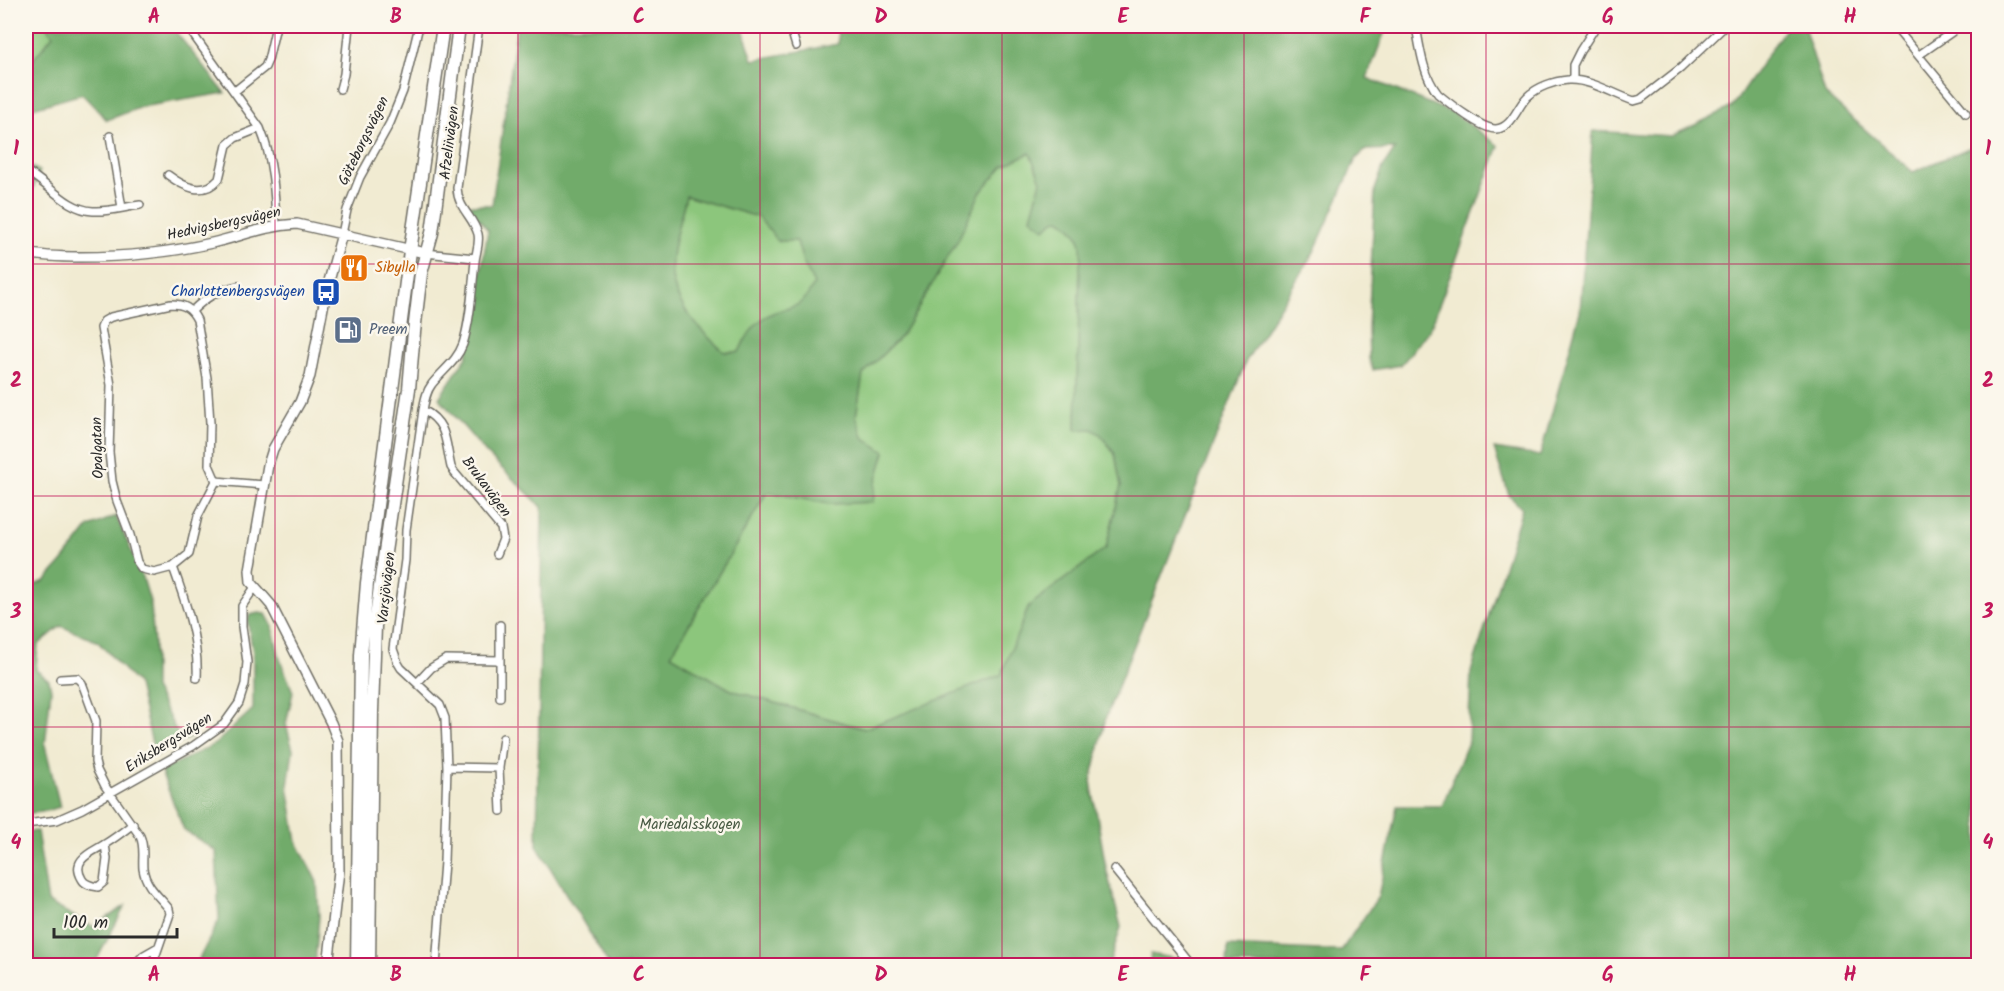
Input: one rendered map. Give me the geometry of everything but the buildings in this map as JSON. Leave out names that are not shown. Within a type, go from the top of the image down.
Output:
[{"type":"highway","points":[[357,966],[361,655],[367,583],[410,251],[443,26]]},
{"type":"highway","points":[[369,966],[375,626],[410,389],[421,273],[432,233],[459,26]]},
{"type":"street","points":[[187,26],[260,128],[267,144],[273,175],[276,225]]},
{"type":"street","points":[[235,91],[265,67],[276,26]]},
{"type":"street","points":[[340,88],[344,74],[349,26]]},
{"type":"street","name":"Göteborgsvägen","points":[[342,234],[347,210],[360,177],[390,123],[403,91],[419,26]]},
{"type":"street","name":"Afzeliivägen","points":[[475,258],[477,233],[461,207],[457,188],[479,26]]},
{"type":"street","points":[[790,26],[796,46]]},
{"type":"street","points":[[1416,26],[1420,56],[1434,88],[1446,100],[1490,128],[1498,129],[1509,123],[1518,108],[1534,91],[1557,82],[1573,80],[1634,101],[1641,99],[1681,68],[1725,26]]},
{"type":"street","points":[[1573,80],[1573,65],[1596,26]]},
{"type":"street","points":[[1894,26],[1966,113]]},
{"type":"street","points":[[1919,55],[1952,32],[1955,26]]},
{"type":"street","points":[[168,174],[183,186],[207,189],[219,179],[225,150],[231,141],[260,128]]},
{"type":"street","points":[[110,136],[122,208]]},
{"type":"street","points":[[26,171],[36,176],[70,203],[84,210],[100,211],[140,205]]},
{"type":"street","name":"Hedvigsbergsvägen","points":[[26,253],[65,257],[125,257],[216,242],[276,225],[297,224],[425,253]]},
{"type":"street","points":[[328,966],[339,871],[338,741],[271,605],[251,582],[250,570],[264,485],[273,449],[300,402],[310,376],[326,292],[342,234]]},
{"type":"street","points":[[425,253],[475,258]]},
{"type":"street","name":"Varsjövägen","points":[[436,966],[444,862],[447,767],[443,711],[440,705],[398,663],[393,649],[405,560],[406,530],[426,393],[452,363],[464,341],[475,258]]},
{"type":"street","points":[[216,481],[209,465],[207,378],[197,320],[192,311],[214,293],[238,286]]},
{"type":"street","name":"Opalgatan","points":[[173,567],[154,572],[142,569],[137,562],[117,501],[109,452],[111,385],[101,328],[104,321],[111,317],[171,304],[180,304],[192,311]]},
{"type":"street","name":"Brukavägen","points":[[423,410],[442,426],[454,472],[501,528],[502,539],[497,555]]},
{"type":"street","points":[[216,481],[264,485]]},
{"type":"street","points":[[197,678],[198,662],[189,611],[173,567],[189,554],[198,516],[216,481]]},
{"type":"street","name":"Eriksbergsvägen","points":[[26,824],[41,824],[67,816],[111,794],[210,736],[230,717],[245,684],[247,662],[242,627],[242,606],[255,587]]},
{"type":"street","points":[[500,625],[501,697]]},
{"type":"street","points":[[417,683],[431,668],[446,659],[499,660]]},
{"type":"street","points":[[60,679],[77,678],[82,683],[96,721],[97,770],[143,843],[145,877],[150,888],[169,909],[170,914],[153,966]]},
{"type":"street","points":[[501,811],[499,768],[502,738]]},
{"type":"street","points":[[447,767],[499,768]]},
{"type":"street","points":[[105,844],[107,859],[104,882],[99,887],[91,886],[82,880],[80,861],[86,854],[133,824]]},
{"type":"street","points":[[1114,870],[1192,966]]},
{"type":"street","points":[[133,966],[144,955],[158,947]]},
{"type":"green space","points":[[26,26],[47,26],[53,35],[26,69]]},
{"type":"green space","points":[[47,26],[171,26],[225,93],[141,107],[107,120],[82,94],[26,110],[26,69],[53,35]]},
{"type":"green space","name":"Mariedalsskogen","points":[[517,26],[742,26],[753,60],[838,44],[837,26],[1387,26],[1367,78],[1455,114],[1499,146],[1430,329],[1401,365],[1373,370],[1369,359],[1368,329],[1375,190],[1383,167],[1395,149],[1366,150],[1356,159],[1314,252],[1246,361],[1106,717],[1091,781],[1106,868],[1121,927],[1109,965],[609,965],[537,846],[542,507],[487,454],[439,398],[467,356],[488,230],[467,205],[492,205]],"holes":[[[1030,153],[1041,181],[1031,218],[1045,229],[1054,220],[1060,219],[1072,228],[1081,244],[1076,430],[1092,429],[1100,434],[1115,454],[1121,486],[1106,548],[1029,606],[1001,675],[864,729],[731,690],[671,655],[767,492],[829,504],[873,502],[875,485],[885,452],[863,437],[856,416],[863,374],[902,335],[958,240],[980,193],[1004,165]],[[686,196],[758,217],[778,241],[797,241],[803,262],[814,284],[808,295],[796,306],[769,315],[757,323],[739,352],[724,352],[716,345],[686,312],[676,292],[672,261]]]},
{"type":"green space","points":[[1787,26],[1804,26],[1825,94],[1913,172],[1978,144],[1978,965],[1227,965],[1228,946],[1341,951],[1378,897],[1397,806],[1442,806],[1468,742],[1471,672],[1522,509],[1509,495],[1494,449],[1540,456],[1580,311],[1593,131],[1672,136],[1732,107]]},
{"type":"green space","points":[[1030,153],[1041,181],[1031,218],[1060,219],[1075,229],[1083,249],[1080,266],[1076,430],[1092,429],[1101,434],[1115,454],[1121,486],[1106,548],[1029,606],[1001,675],[865,729],[731,690],[671,655],[767,492],[829,504],[873,502],[875,485],[885,452],[863,437],[856,416],[863,374],[902,335],[958,240],[980,193],[1004,165]]},
{"type":"green space","points":[[26,164],[40,171],[31,194],[26,226]]},
{"type":"green space","points":[[686,196],[759,217],[778,241],[797,241],[803,262],[814,284],[806,299],[798,305],[771,314],[744,341],[739,352],[724,352],[716,345],[686,312],[676,292],[672,261]]},
{"type":"green space","points":[[116,516],[143,578],[151,605],[154,688],[178,734],[192,737],[155,756],[138,685],[98,642],[61,626],[38,645],[36,670],[49,680],[51,690],[45,745],[60,807],[26,814],[26,588],[45,581],[89,527]]},
{"type":"green space","points":[[266,614],[272,625],[280,659],[293,692],[286,724],[293,750],[288,786],[297,842],[317,882],[319,916],[315,965],[196,965],[219,920],[216,851],[184,830],[161,771],[215,744],[253,709],[253,653],[248,623],[249,615]]},
{"type":"green space","points":[[37,831],[48,902],[93,927],[125,906],[95,965],[31,965],[26,918],[26,832]]},
{"type":"green space","points":[[1151,954],[1211,965],[1149,966]]},
{"type":"place","name":"Sibylla","points":[[354,268]]},
{"type":"place","name":"Charlottenbergsvägen","points":[[326,292]]},
{"type":"place","name":"Preem","points":[[348,330]]}]
